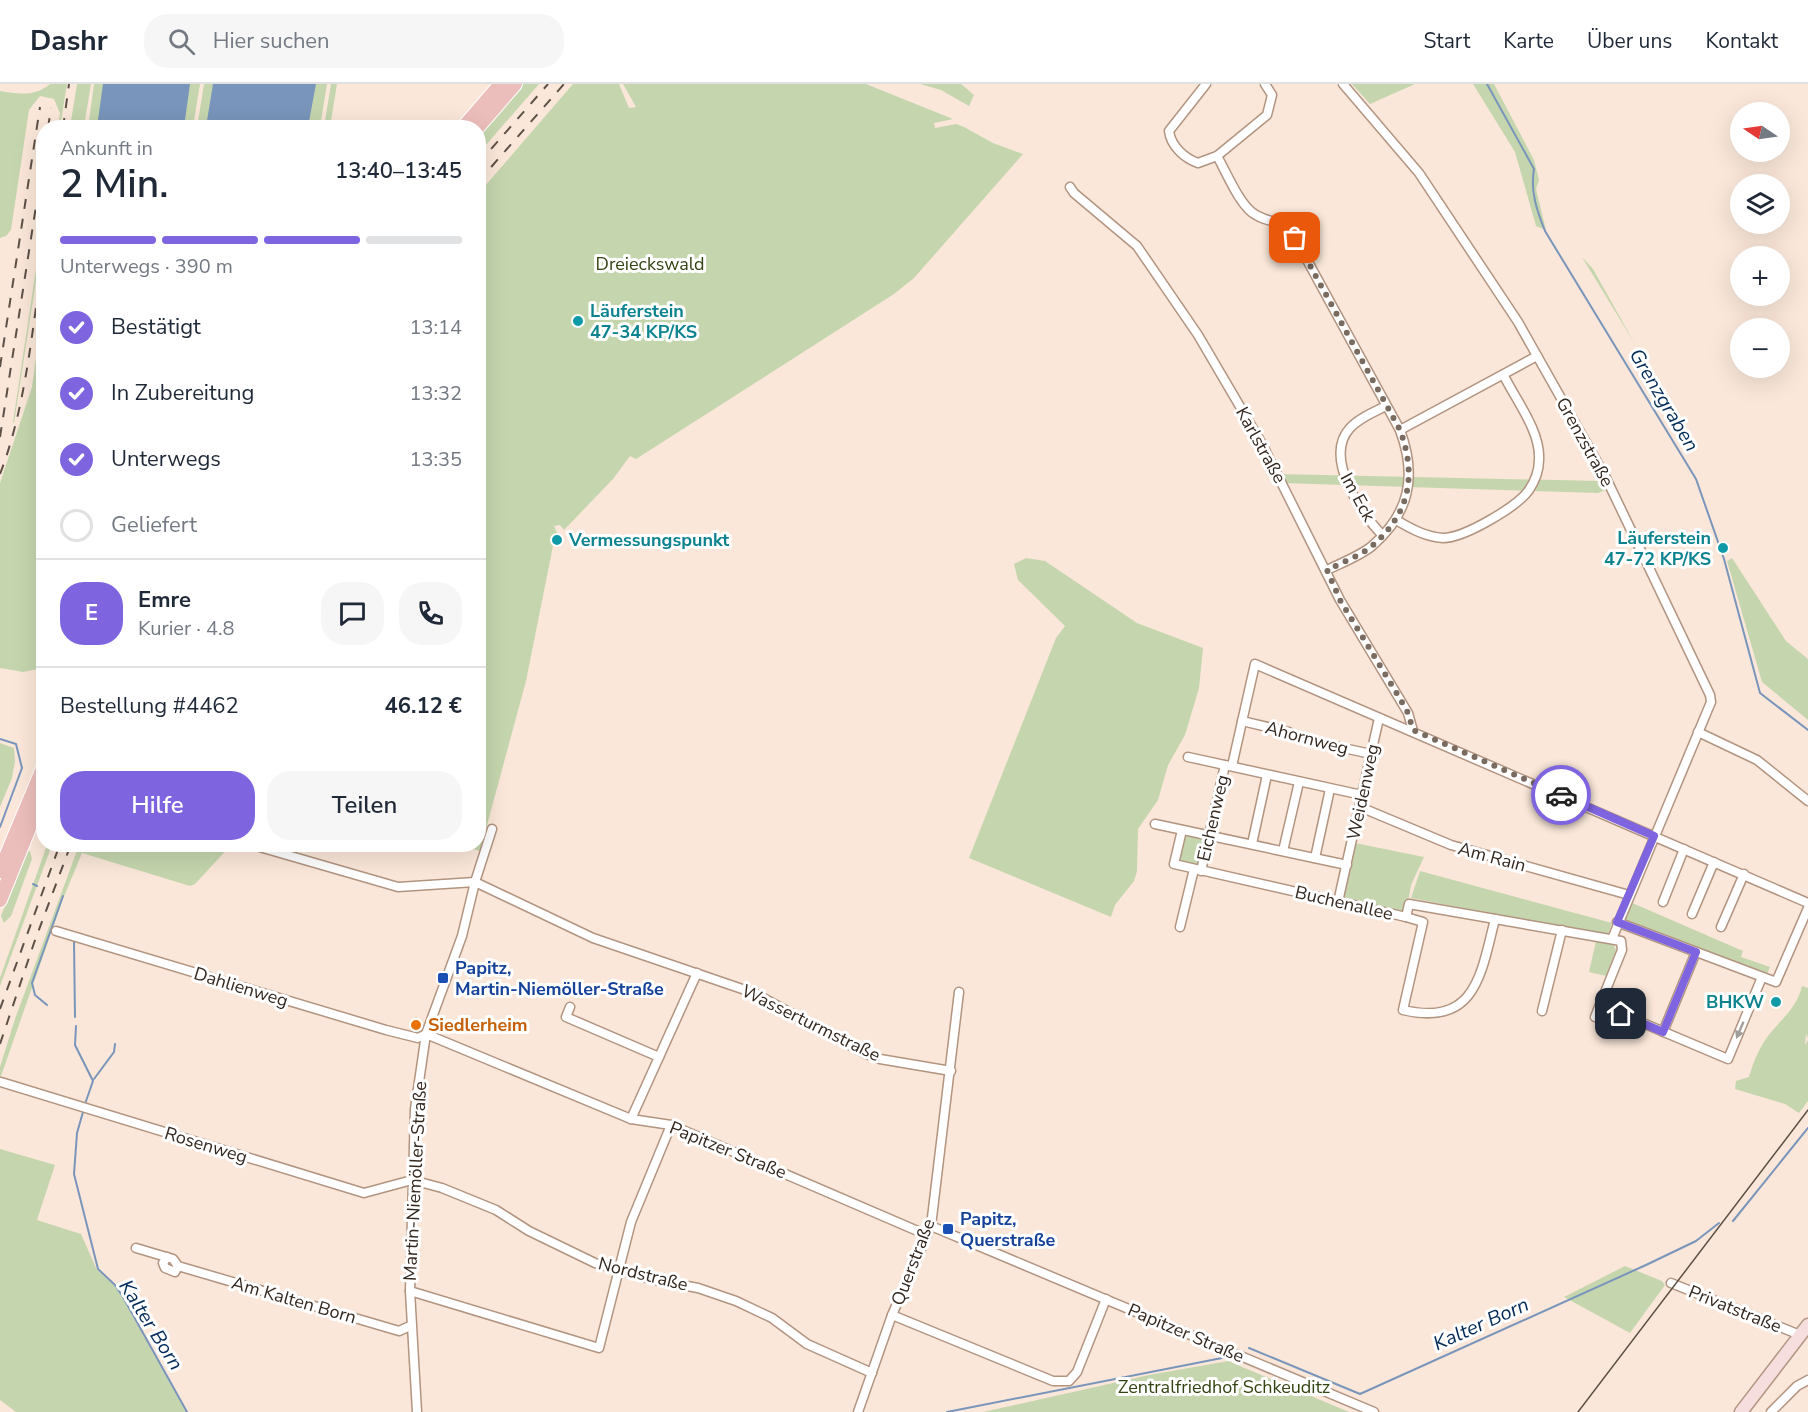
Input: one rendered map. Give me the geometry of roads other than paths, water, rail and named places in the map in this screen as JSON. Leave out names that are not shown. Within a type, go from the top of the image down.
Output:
[{"type":"main road","points":[[470,120],[501,84]]},
{"type":"main road","points":[[484,120],[515,84]]},
{"type":"main road","points":[[0,871],[36,785]]},
{"type":"main road","points":[[0,900],[36,811]]},
{"type":"street","points":[[1206,84],[1169,130],[1170,139],[1186,159],[1198,163],[1217,156],[1267,115],[1272,95],[1266,84]]},
{"type":"street","name":"Grenzstraße","points":[[1343,84],[1419,172],[1496,288],[1537,356],[1606,477],[1710,695],[1711,702],[1617,922],[1612,939]]},
{"type":"street","points":[[1217,156],[1246,207],[1256,215],[1287,225],[1400,430],[1408,453],[1410,475],[1406,498],[1396,520],[1371,547],[1327,570]]},
{"type":"street","name":"Karlstraße","points":[[1070,187],[1074,193],[1137,246],[1198,335],[1262,444],[1340,600],[1408,713],[1413,730]]},
{"type":"street","points":[[1279,246],[1311,229]]},
{"type":"street","points":[[1400,430],[1504,376],[1537,356]]},
{"type":"street","points":[[1396,520],[1432,536],[1443,538],[1462,534],[1518,502],[1529,490],[1536,478],[1539,460],[1538,443],[1504,376]]},
{"type":"street","name":"Im Eck","points":[[1382,535],[1368,521],[1357,501],[1341,465],[1340,447],[1349,429],[1386,406]]},
{"type":"street","name":"Eichenweg","points":[[1180,927],[1242,722],[1255,664],[1379,718]]},
{"type":"street","points":[[1379,718],[1413,730],[1808,903]]},
{"type":"street","name":"Weidenweg","points":[[1338,902],[1379,718]]},
{"type":"street","name":"Ahornweg","points":[[1242,722],[1371,754]]},
{"type":"street","points":[[1698,732],[1757,760],[1808,801]]},
{"type":"street","points":[[1188,757],[1362,795]]},
{"type":"street","points":[[1252,844],[1267,775]]},
{"type":"street","points":[[1283,851],[1299,782]]},
{"type":"street","points":[[1315,858],[1330,789]]},
{"type":"street","name":"Am Rain","points":[[1360,807],[1451,845],[1629,895]]},
{"type":"street","points":[[1155,824],[1209,835]]},
{"type":"street","name":"Martin-Niemöller-Straße","points":[[486,848],[492,829]]},
{"type":"street","name":"Buchenallee","points":[[1182,830],[1174,864],[1197,870],[1406,917],[1409,904],[1612,939]]},
{"type":"street","name":"Weidenweg","points":[[1209,835],[1347,865]]},
{"type":"street","points":[[1663,902],[1684,849]]},
{"type":"street","points":[[277,852],[398,887],[475,882]]},
{"type":"street","name":"Martin-Niemöller-Straße","points":[[417,1412],[415,1351],[410,1326],[415,1108],[426,1034],[462,936],[485,852]]},
{"type":"street","points":[[1692,914],[1714,862]]},
{"type":"street","points":[[1721,927],[1744,874]]},
{"type":"street","name":"Wasserturmstraße","points":[[475,882],[593,938],[754,993],[864,1053],[880,1059],[951,1071]]},
{"type":"street","points":[[1617,922],[1776,982],[1808,908]]},
{"type":"street","points":[[1406,917],[1423,922],[1403,1010],[1435,1015],[1455,1009],[1468,998],[1480,978],[1495,918]]},
{"type":"street","points":[[1542,1011],[1562,930]]},
{"type":"street","name":"Dahlienweg","points":[[56,931],[386,1030],[418,1038],[426,1034]]},
{"type":"street","points":[[1595,1017],[1622,950],[1621,941],[1612,939]]},
{"type":"street","points":[[1663,1032],[1696,952]]},
{"type":"street","points":[[631,1119],[697,973]]},
{"type":"street","points":[[1600,1005],[1728,1059],[1762,976]]},
{"type":"street","name":"Querstraße","points":[[858,1412],[892,1316],[931,1226],[959,992]]},
{"type":"street","points":[[570,1007],[564,1021],[658,1057]]},
{"type":"street","name":"Papitzer Straße","points":[[426,1034],[631,1119],[670,1125],[927,1235]]},
{"type":"street","name":"Rosenweg","points":[[1,1082],[364,1193],[412,1180]]},
{"type":"street","points":[[619,1270],[631,1222],[670,1125]]},
{"type":"street","name":"Nordstraße","points":[[412,1180],[473,1199],[572,1253],[619,1270],[698,1288],[736,1301],[772,1318],[807,1344],[872,1373]]},
{"type":"street","name":"Papitzer Straße","points":[[931,1226],[1374,1412]]},
{"type":"street","name":"Am Kalten Born","points":[[136,1248],[173,1259],[178,1266],[399,1331],[410,1326]]},
{"type":"street","name":"Martin-Niemöller-Straße","points":[[410,1291],[598,1348],[619,1270]]},
{"type":"street","name":"Privatstraße","points":[[1671,1283],[1804,1330]]},
{"type":"street","points":[[892,1316],[1053,1381],[1069,1381],[1077,1372],[1106,1299]]},
{"type":"street","points":[[1741,1412],[1804,1330]]},
{"type":"street","points":[[1771,1412],[1797,1386],[1808,1380]]},
{"type":"water","points":[[103,84],[190,84],[185,120],[98,120]]},
{"type":"water","points":[[213,84],[316,84],[309,120],[207,120]]},
{"type":"waterway","name":"Grenzgraben","points":[[1487,84],[1534,169],[1534,193],[1545,231],[1696,479],[1724,559],[1760,693],[1808,730]]},
{"type":"waterway","name":"Kalter Born","points":[[0,739],[16,744],[22,768],[0,827]]},
{"type":"waterway","name":"Kalter Born","points":[[33,884],[37,886]]},
{"type":"waterway","points":[[47,1005],[35,995],[32,983],[63,896]]},
{"type":"waterway","name":"Kalter Born","points":[[74,942],[75,1017]]},
{"type":"waterway","name":"Kalter Born","points":[[76,1026],[75,1045],[93,1081],[85,1104]]},
{"type":"waterway","points":[[94,1079],[114,1052],[115,1044]]},
{"type":"waterway","name":"Kalter Born","points":[[83,1112],[77,1133],[74,1174],[98,1269],[115,1285],[123,1297],[187,1412]]},
{"type":"waterway","name":"Kalter Born","points":[[1733,1221],[1808,1128]]},
{"type":"waterway","name":"Kalter Born","points":[[1249,1348],[1360,1394],[1646,1265],[1696,1241],[1719,1223]]},
{"type":"waterway","name":"Kalter Born","points":[[947,1412],[1222,1358]]},
{"type":"tram line","points":[[1578,1412],[1808,1110]]},
{"type":"railway","points":[[64,120],[69,84]]},
{"type":"railway","points":[[486,155],[548,84]]},
{"type":"railway","points":[[486,173],[564,84]]},
{"type":"railway","points":[[38,120],[40,107]]},
{"type":"railway","points":[[49,120],[51,108]]},
{"type":"railway","points":[[0,367],[36,133]]},
{"type":"railway","points":[[0,437],[36,206]]},
{"type":"railway","points":[[0,474],[23,393],[36,309]]},
{"type":"railway","points":[[0,1009],[57,852]]},
{"type":"railway","points":[[0,1044],[68,852]]},
{"type":"place","name":"Läuferstein 47-34 KP/KS","points":[[578,321]]},
{"type":"place","name":"Vermessungspunkt","points":[[557,540]]},
{"type":"place","name":"Läuferstein 47-72 KP/KS","points":[[1723,548]]},
{"type":"place","name":"Papitz, Martin-Niemöller-Straße","points":[[443,978]]},
{"type":"place","name":"BHKW","points":[[1776,1002]]},
{"type":"place","name":"Siedlerheim","points":[[416,1025]]},
{"type":"place","name":"Papitz, Querstraße","points":[[948,1229]]},
{"type":"park label","name":"Dreieckswald","points":[[650,264]]},
{"type":"park label","name":"Zentralfriedhof Schkeuditz","points":[[1224,1387]]}]
